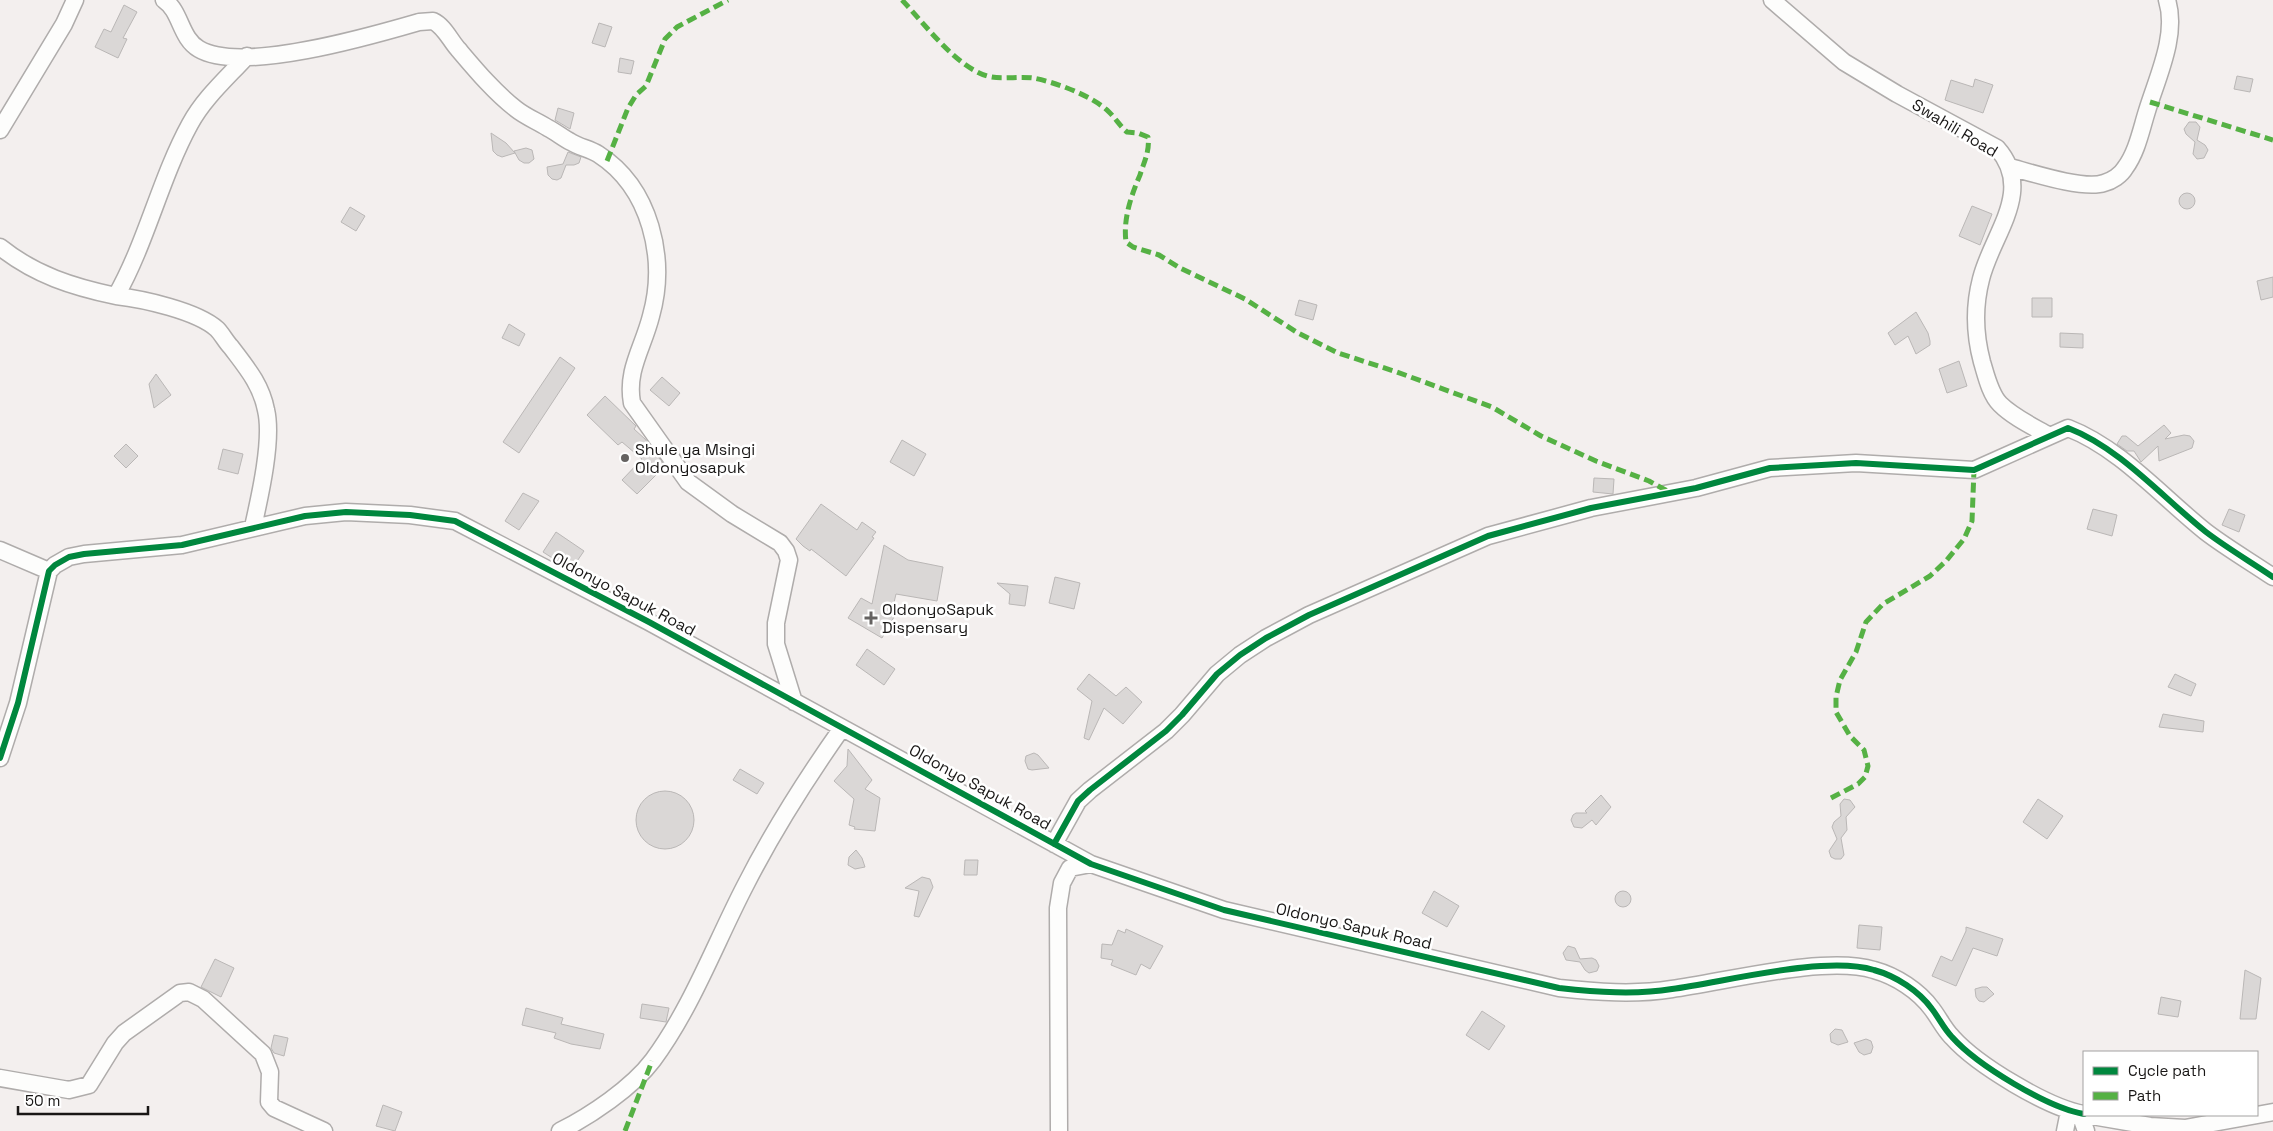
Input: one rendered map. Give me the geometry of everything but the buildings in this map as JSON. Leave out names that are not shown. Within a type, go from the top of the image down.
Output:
[{"type":"street","points":[[0,130],[64,24],[75,0]]},
{"type":"street","points":[[164,0],[175,15],[186,38],[199,49],[225,56],[302,52],[419,22],[433,21],[441,27],[457,48],[512,106],[528,118],[549,128],[570,142],[598,154],[621,173],[644,207],[650,220],[656,252],[657,275],[651,317],[630,377],[629,389],[632,404],[688,482],[732,514],[774,538],[786,551],[789,560],[776,623],[776,644],[794,702]]},
{"type":"street","name":"Swahili Road","points":[[1772,0],[1844,62],[1897,94],[1997,148],[2010,167],[2013,180],[2011,202],[1980,280],[1976,330],[1986,377],[1999,403],[2019,418],[2048,435]]},
{"type":"street","points":[[2010,167],[2074,183],[2091,184],[2103,184],[2118,176],[2125,169],[2134,155],[2164,58],[2170,14],[2167,0]]},
{"type":"street","points":[[116,296],[128,274],[177,150],[191,122],[204,102],[247,56]]},
{"type":"street","points":[[0,247],[14,258],[47,277],[116,296],[142,299],[194,317],[216,329],[253,375],[267,410],[268,434],[253,527]]},
{"type":"street","points":[[1054,844],[1078,801],[1166,731],[1217,674],[1240,655],[1309,615],[1488,536],[1591,508],[1696,488],[1770,468],[1856,463],[1974,470],[2048,435],[2068,428],[2084,434],[2113,453],[2207,533],[2273,577]]},
{"type":"street","name":"Oldonyo Sapuk Road","points":[[49,571],[69,557],[182,545],[305,516],[346,512],[410,515],[455,521],[578,583],[1091,864],[1224,910],[1559,988],[1600,992],[1670,990],[1817,967],[1858,966],[1875,970],[1916,992],[1932,1008],[1952,1037],[1980,1062],[2049,1103],[2080,1113]]},
{"type":"street","points":[[0,550],[49,571],[18,703],[0,758]]},
{"type":"street","points":[[560,1131],[584,1119],[617,1094],[652,1061],[692,997],[770,837],[842,728]]},
{"type":"street","points":[[1059,1131],[1058,908],[1062,883],[1070,868],[1091,864]]},
{"type":"street","points":[[0,1078],[70,1090],[89,1085],[124,1032],[180,993],[190,992],[203,999],[263,1054],[268,1062],[270,1072],[269,1102],[274,1108],[324,1131]]},
{"type":"street","name":"Oldonyo Sapuk Road","points":[[2258,1115],[2273,1112]]},
{"type":"street","points":[[2065,1131],[2080,1113]]},
{"type":"street","points":[[2080,1113],[2086,1131]]},
{"type":"street","name":"Oldonyo Sapuk Road","points":[[2096,1116],[2150,1126],[2185,1128],[2251,1116]]},
{"type":"marked path","points":[[607,161],[628,108],[636,95],[646,86],[665,39],[677,27],[728,0]]},
{"type":"marked path","points":[[902,0],[952,54],[975,71],[993,77],[1033,78],[1062,86],[1084,95],[1102,106],[1127,132],[1138,133],[1148,137],[1146,156],[1127,216],[1126,242],[1133,247],[1159,255],[1180,268],[1245,299],[1298,333],[1338,353],[1397,372],[1492,407],[1541,436],[1596,461],[1649,481],[1671,493]]},
{"type":"marked path","points":[[2150,102],[2273,140]]},
{"type":"marked path","points":[[1831,798],[1858,784],[1865,777],[1868,766],[1864,750],[1850,736],[1836,712],[1836,697],[1840,680],[1856,652],[1866,622],[1883,604],[1930,576],[1946,561],[1964,539],[1972,521],[1974,470]]},
{"type":"marked path","points":[[625,1131],[652,1061]]},
{"type":"cycle path","points":[[1054,844],[1078,801],[1166,731],[1217,674],[1240,655],[1266,638],[1309,615],[1488,536],[1591,508],[1696,488],[1770,468],[1856,463],[1974,470],[2068,428],[2087,437],[2123,460],[2206,532],[2273,577]]},
{"type":"cycle path","points":[[0,758],[18,703],[49,571],[69,557],[182,545],[305,516],[346,512],[410,515],[455,521],[649,622],[1091,864],[1224,910],[1559,988],[1601,992],[1644,992],[1803,968],[1853,966],[1874,970],[1891,976],[1914,990],[1935,1012],[1946,1031],[1963,1048],[1995,1072],[2033,1094],[2069,1110],[2083,1114]]},
{"type":"place","name":"Shule ya Msingi Oldonyosapuk","points":[[625,458]]},
{"type":"place","name":"OldonyoSapuk Dispensary","points":[[871,618]]}]
